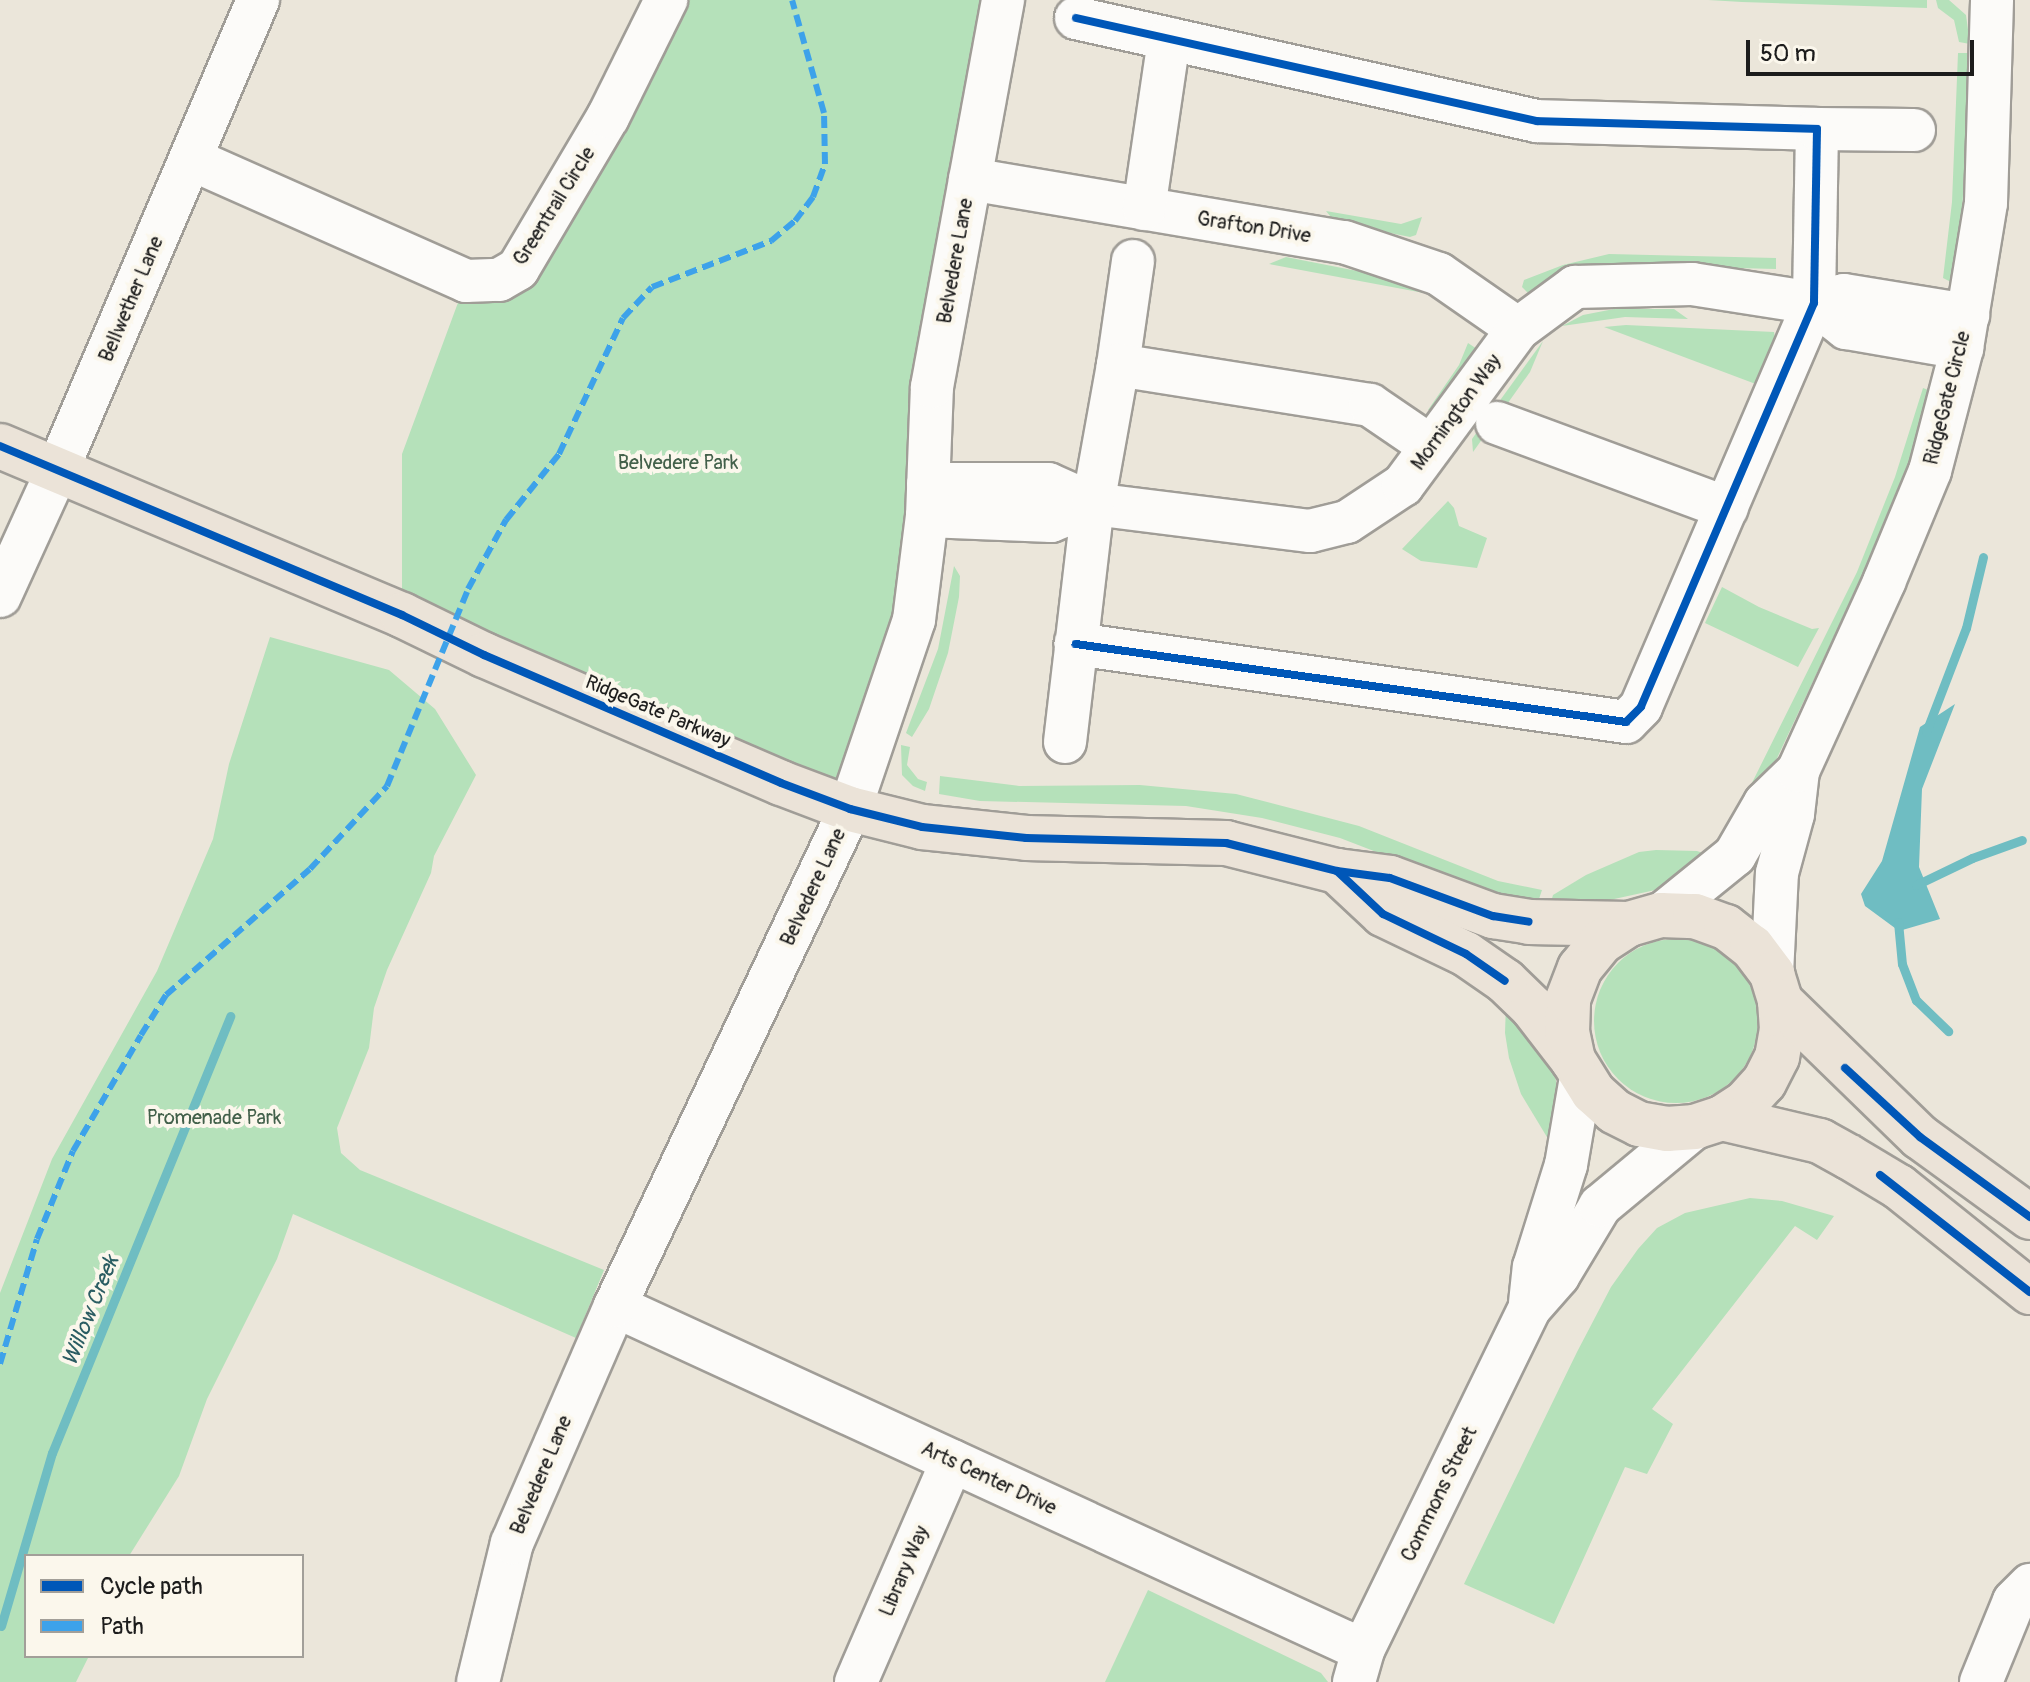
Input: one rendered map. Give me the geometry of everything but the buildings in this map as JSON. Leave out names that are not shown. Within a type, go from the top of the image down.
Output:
[{"type":"main road","name":"RidgeGate Parkway","points":[[0,446],[402,615],[484,655],[781,783],[850,809],[922,827],[1026,838],[1226,843],[1337,871],[1390,878],[1454,903],[1529,922],[1695,916],[1726,927],[1752,947],[1776,988],[1920,1137],[2030,1217]]},
{"type":"main road","name":"RidgeGate Parkway","points":[[1337,871],[1383,914],[1466,954],[1505,981],[1533,1008],[1577,1068],[1614,1111],[1639,1124],[1667,1129],[1708,1123],[1820,1141],[1899,1187],[2030,1292]]},
{"type":"main road","points":[[1577,1068],[1567,1032],[1568,999],[1580,968],[1601,942],[1645,919]]},
{"type":"main road","points":[[1708,1123],[1745,1103],[1764,1082],[1777,1057],[1782,1029],[1776,988]]},
{"type":"street","name":"Bellwether Lane","points":[[0,596],[57,471],[258,0]]},
{"type":"street","name":"Greentrail Circle","points":[[191,159],[466,281],[499,280],[518,269],[608,117],[666,0]]},
{"type":"street","name":"Belvedere Lane","points":[[478,1682],[512,1543],[615,1306],[850,809],[914,620],[927,500],[932,387],[1003,0]]},
{"type":"street","name":"RidgeGate Circle","points":[[1776,988],[1777,873],[1793,814],[1798,771],[1884,582],[1930,471],[1965,332],[1986,203],[1992,0]]},
{"type":"street","points":[[1076,18],[1537,121],[1914,130]]},
{"type":"street","points":[[1144,209],[1169,39]]},
{"type":"street","points":[[1076,644],[1626,722],[1641,707],[1814,303],[1817,129]]},
{"type":"street","name":"Grafton Drive","points":[[970,179],[1344,242],[1439,274],[1518,329]]},
{"type":"street","points":[[1065,742],[1093,504],[1133,261]]},
{"type":"street","name":"Mornington Way","points":[[927,500],[1051,521],[1093,504],[1310,531],[1347,522],[1403,485],[1518,329],[1575,287],[1692,284],[1814,303],[1844,295],[1965,332]]},
{"type":"street","points":[[1118,365],[1370,405],[1430,446]]},
{"type":"street","points":[[1497,423],[1727,508]]},
{"type":"street","name":"RidgeGate Circle","points":[[1645,919],[1735,855],[1765,803],[1798,771]]},
{"type":"street","name":"Commons Street","points":[[1530,1308],[1534,1267],[1566,1165],[1577,1068]]},
{"type":"street","name":"Commons Street","points":[[1359,1666],[1530,1308],[1558,1276],[1600,1206],[1708,1123]]},
{"type":"street","name":"Arts Center Drive","points":[[615,1306],[952,1461],[1359,1666]]},
{"type":"street","name":"Library Way","points":[[856,1682],[952,1461]]},
{"type":"street","points":[[1981,1682],[2014,1601],[2030,1585]]},
{"type":"green space","name":"Belvedere Park","points":[[666,0],[1003,0],[927,516],[850,809],[402,615],[402,454],[466,281],[499,280]]},
{"type":"green space","points":[[1708,0],[1927,0],[1927,8],[1742,2]]},
{"type":"green space","points":[[1936,0],[1949,0],[1966,15],[1970,44],[1959,42],[1954,20],[1938,8]]},
{"type":"green space","points":[[1958,53],[1970,53],[1961,235],[1957,275],[1951,282],[1943,278],[1952,202]]},
{"type":"green space","points":[[1326,211],[1401,224],[1422,217],[1416,235],[1410,237],[1335,222]]},
{"type":"green space","points":[[1609,254],[1776,258],[1776,269],[1617,265],[1587,269],[1552,281],[1529,294],[1522,287],[1524,280],[1563,265]]},
{"type":"green space","points":[[1286,257],[1388,277],[1424,293],[1269,264]]},
{"type":"green space","points":[[1614,309],[1674,309],[1688,319],[1625,317],[1562,326],[1583,315]]},
{"type":"green space","points":[[1626,325],[1774,332],[1776,344],[1761,386],[1604,327]]},
{"type":"green space","points":[[1543,341],[1530,372],[1473,452],[1472,439]]},
{"type":"green space","points":[[1468,343],[1477,349],[1434,410],[1428,410],[1459,365]]},
{"type":"green space","points":[[1923,388],[1931,391],[1898,500],[1764,786],[1719,847],[1716,841],[1729,829],[1857,572],[1895,477]]},
{"type":"green space","points":[[1448,501],[1454,508],[1459,526],[1487,538],[1477,568],[1421,561],[1402,549]]},
{"type":"green space","points":[[954,566],[960,576],[959,597],[948,653],[929,709],[912,737],[906,733],[938,649]]},
{"type":"green space","points":[[1722,587],[1759,607],[1812,629],[1819,628],[1798,667],[1705,623]]},
{"type":"green space","name":"Promenade Park","points":[[270,637],[389,670],[435,709],[476,775],[434,856],[431,873],[387,970],[374,1008],[369,1048],[337,1128],[341,1153],[360,1170],[604,1270],[576,1338],[293,1214],[277,1259],[207,1399],[179,1476],[130,1554],[24,1554],[24,1658],[88,1658],[76,1682],[0,1682],[0,1293],[52,1159],[157,971],[213,839],[229,764]]},
{"type":"green space","points":[[901,745],[910,747],[907,765],[918,779],[927,782],[925,791],[913,786],[902,775]]},
{"type":"green space","points":[[940,776],[1019,786],[1140,785],[1236,794],[1359,826],[1498,881],[1542,890],[1538,902],[1483,893],[1340,838],[1262,818],[1186,806],[980,801],[939,794]]},
{"type":"green space","points":[[1697,851],[1717,858],[1681,882],[1660,889],[1605,901],[1551,902],[1553,895],[1586,875],[1639,852]]},
{"type":"green space","points":[[1676,939],[1707,945],[1734,963],[1752,990],[1758,1021],[1752,1052],[1734,1079],[1707,1097],[1676,1103],[1645,1097],[1618,1079],[1600,1052],[1594,1021],[1600,990],[1618,963],[1645,945]]},
{"type":"green space","points":[[1506,1004],[1549,1061],[1555,1075],[1561,1113],[1556,1152],[1521,1094],[1509,1058],[1505,1033]]},
{"type":"green space","points":[[1750,1198],[1782,1201],[1834,1216],[1817,1240],[1795,1226],[1652,1409],[1673,1424],[1647,1474],[1625,1467],[1554,1624],[1464,1584],[1577,1352],[1611,1287],[1638,1249],[1657,1228],[1685,1213]]},
{"type":"green space","points":[[1148,1590],[1321,1673],[1328,1682],[1105,1682]]},
{"type":"water","points":[[1955,704],[1922,789],[1919,867],[1940,919],[1899,931],[1865,906],[1861,894],[1882,861],[1920,727]]},
{"type":"waterway","points":[[1926,732],[1966,628],[1983,557]]},
{"type":"waterway","points":[[1916,885],[1972,858],[2022,840]]},
{"type":"waterway","points":[[1898,922],[1902,964],[1916,1000],[1948,1031]]},
{"type":"waterway","name":"Willow Creek","points":[[1,1626],[52,1453],[230,1016]]},
{"type":"marked path","points":[[0,1364],[37,1239],[73,1151],[141,1035],[166,995],[310,869],[387,786],[468,589],[506,520],[559,454],[623,318],[652,287],[771,241],[795,221],[813,197],[825,164],[824,113],[792,0]]},
{"type":"cycle path","points":[[1076,18],[1537,121],[1817,129],[1814,303],[1641,707],[1626,722],[1076,644]]},
{"type":"cycle path","points":[[0,446],[402,615],[484,655],[781,783],[850,809],[922,827],[1026,838],[1226,843],[1337,871],[1390,878],[1493,916],[1529,922]]},
{"type":"cycle path","points":[[1337,871],[1383,914],[1466,954],[1505,981]]},
{"type":"cycle path","points":[[1845,1068],[1920,1137],[2030,1217]]},
{"type":"cycle path","points":[[1880,1175],[2030,1292]]}]
